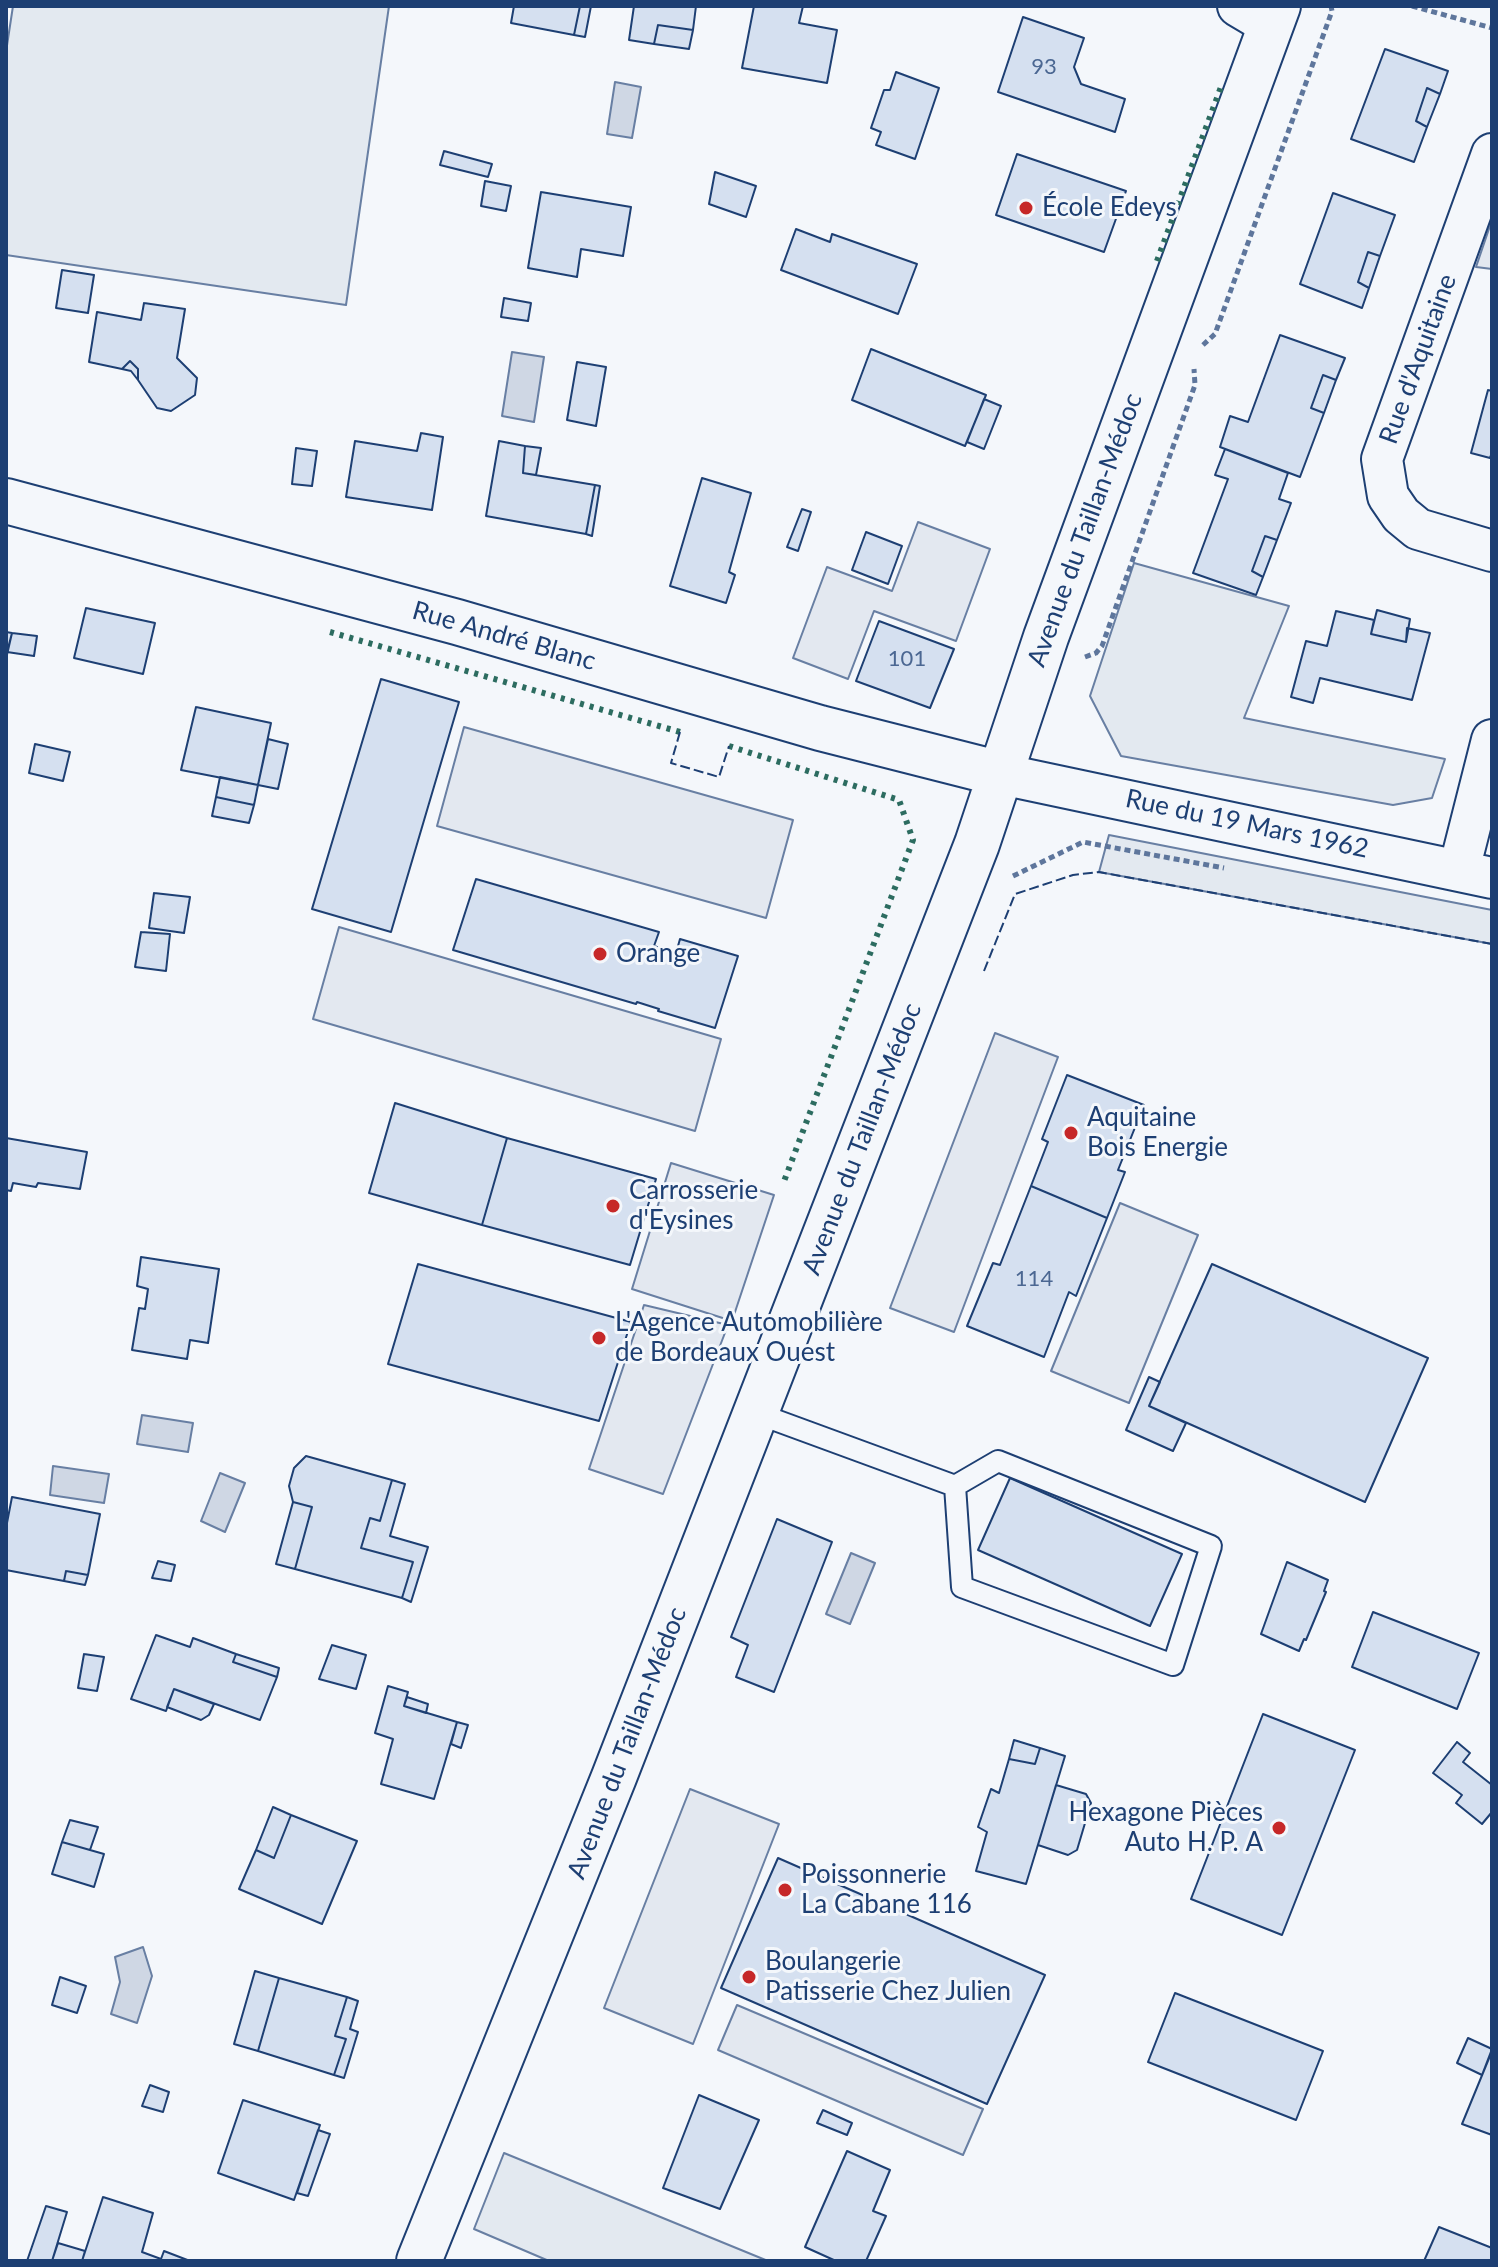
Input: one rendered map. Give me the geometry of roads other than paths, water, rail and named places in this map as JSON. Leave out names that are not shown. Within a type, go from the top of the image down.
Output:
[{"type":"street","name":"Avenue du Taillan-Médoc","points":[[419,2261],[541,1963],[977,844],[1262,12]]},
{"type":"street","name":"Rue d'Aquitaine","points":[[1492,154],[1382,459],[1388,496],[1401,515],[1418,529],[1492,551]]},
{"type":"street","name":"Rue André Blanc","points":[[6,501],[457,622],[820,728],[1001,774]]},
{"type":"street","points":[[1476,874],[1492,740]]},
{"type":"street","name":"Rue du 19 Mars 1962","points":[[1001,774],[1476,874]]},
{"type":"lane","points":[[756,1413],[955,1486]]},
{"type":"lane","points":[[998,1461],[1211,1546],[1173,1665],[962,1587],[955,1486],[998,1461]]},
{"type":"place","name":"École Edeys","points":[[1026,208]]},
{"type":"place","name":"Orange","points":[[600,954]]},
{"type":"place","name":"Aquitaine Bois Energie","points":[[1071,1133]]},
{"type":"place","name":"Carrosserie d'Eysines","points":[[613,1206]]},
{"type":"place","name":"L'Agence Automobilière de Bordeaux Ouest","points":[[599,1338]]},
{"type":"place","name":"Hexagone Pièces Auto H. P. A","points":[[1279,1828]]},
{"type":"place","name":"Poissonnerie La Cabane 116","points":[[785,1890]]},
{"type":"place","name":"Boulangerie Patisserie Chez Julien","points":[[749,1977]]}]
